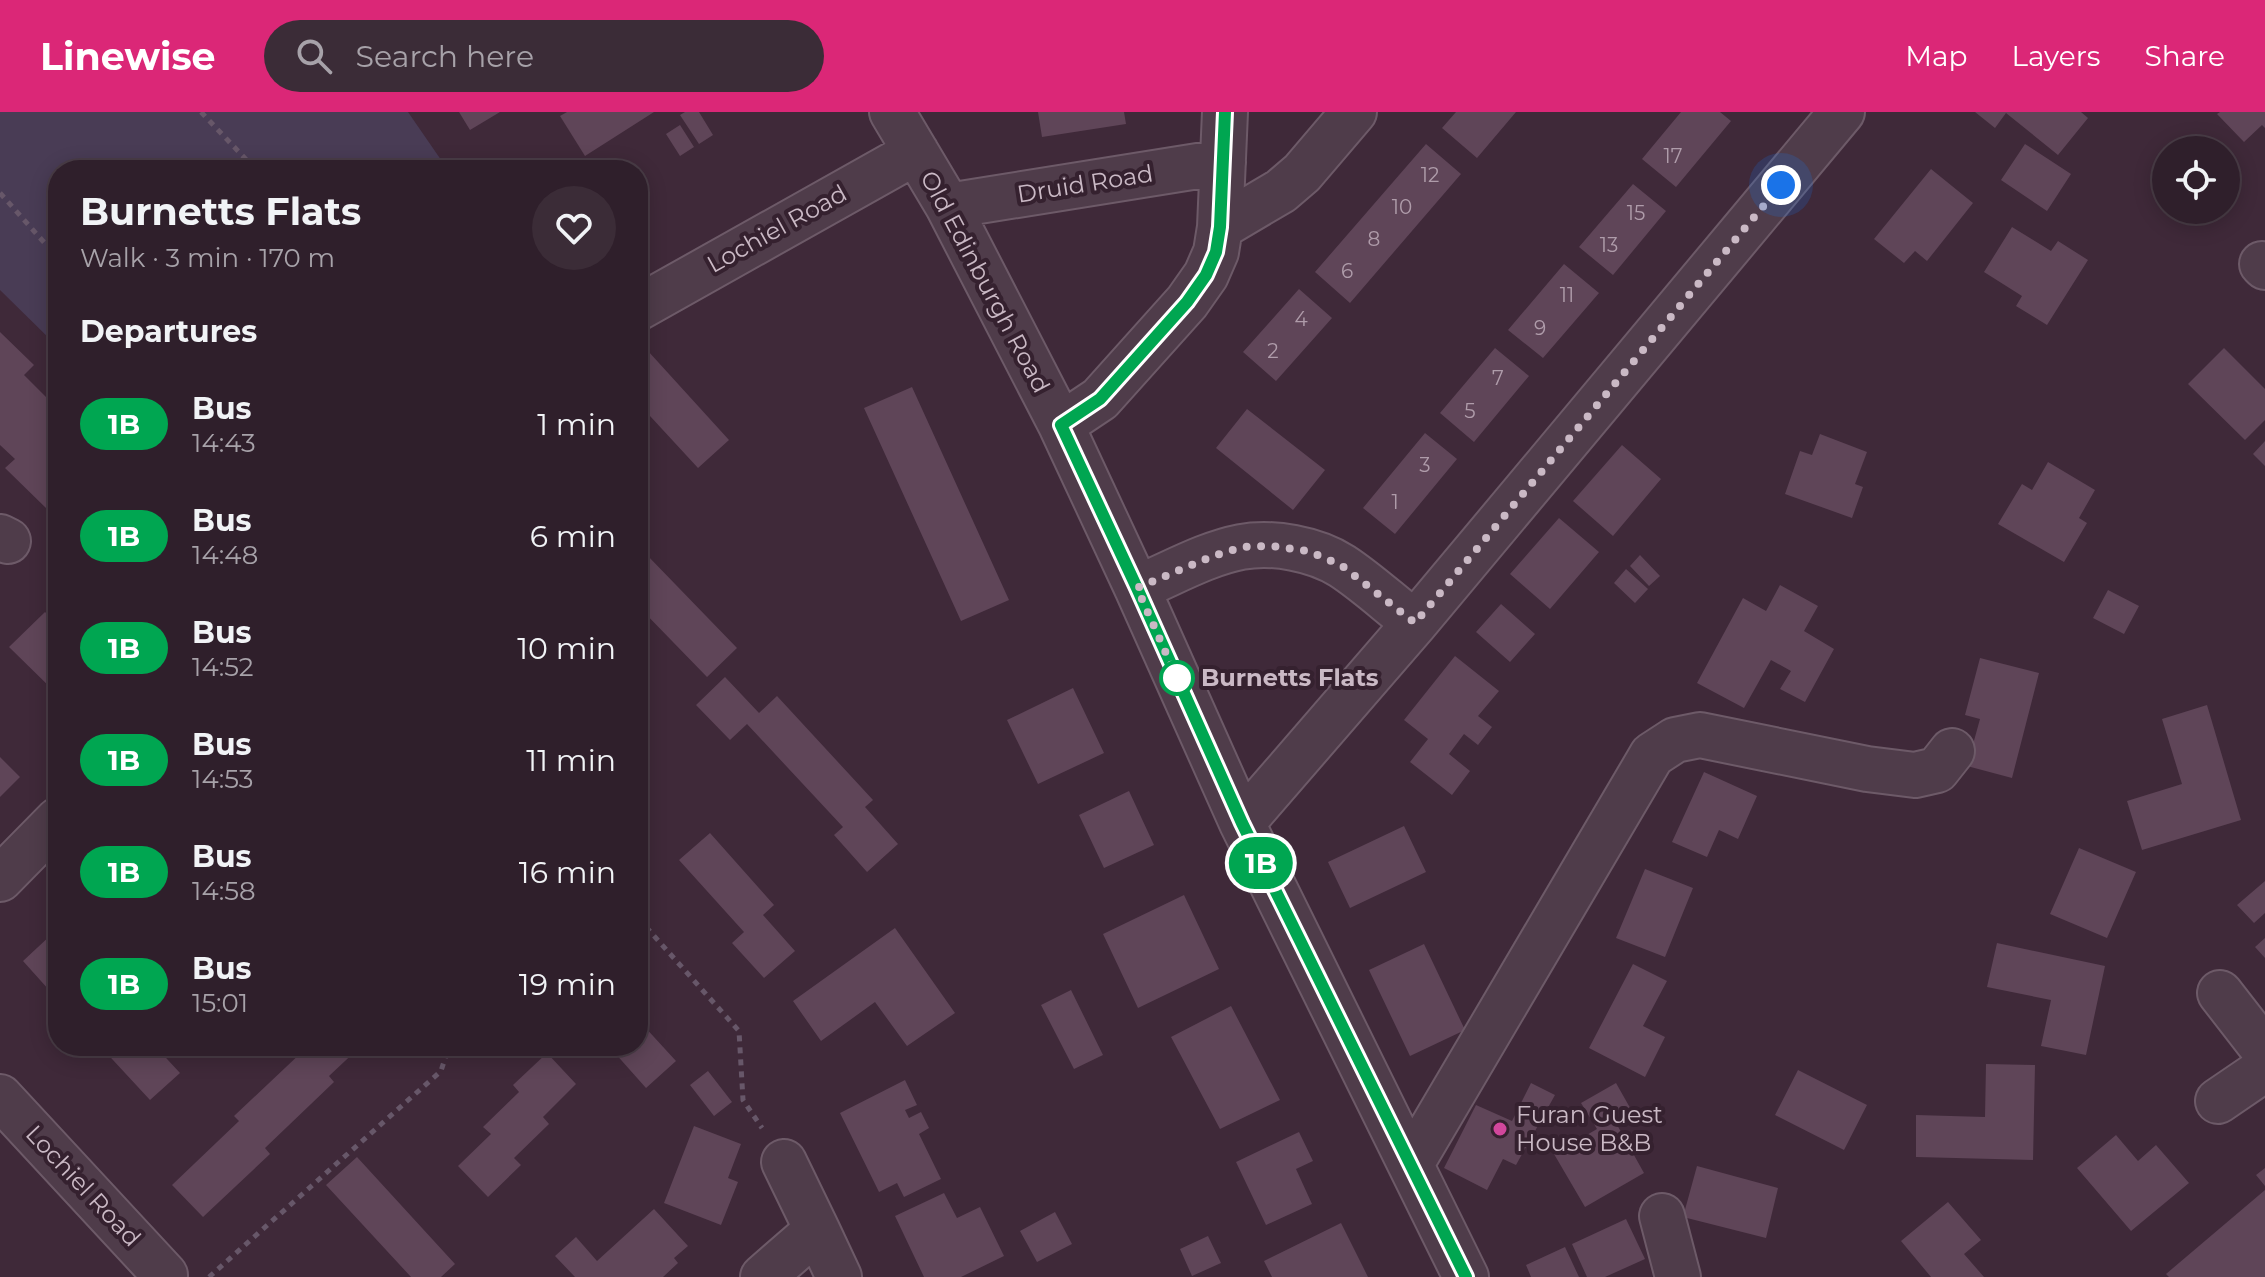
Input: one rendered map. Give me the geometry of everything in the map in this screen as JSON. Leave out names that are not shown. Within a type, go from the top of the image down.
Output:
[{"type":"street","name":"Old Edinburgh Road","points":[[892,112],[948,206],[1061,425],[1242,823],[1466,1277]]},
{"type":"street","points":[[1061,425],[1100,399],[1187,302],[1206,275],[1216,252],[1220,227],[1225,112]]},
{"type":"street","points":[[1220,227],[1281,191],[1302,173],[1354,112]]},
{"type":"street","points":[[1242,823],[1415,623],[1842,112]]},
{"type":"street","name":"Lochiel Road","points":[[648,302],[916,152]]},
{"type":"street","name":"Druid Road","points":[[948,206],[1223,162]]},
{"type":"street","points":[[1137,588],[1227,551],[1272,546],[1308,551],[1341,565],[1415,623]]},
{"type":"street","points":[[1411,1164],[1652,755],[1675,740],[1700,735],[1867,769],[1915,775],[1937,770],[1952,751]]},
{"type":"street","points":[[0,879],[48,830]]},
{"type":"street","points":[[2220,993],[2265,1051]]},
{"type":"street","points":[[2218,1101],[2265,1069]]},
{"type":"street","name":"Lochiel Road","points":[[0,1097],[165,1275]]},
{"type":"street","points":[[784,1162],[839,1277]]},
{"type":"street","points":[[1662,1216],[1678,1277]]},
{"type":"street","points":[[763,1277],[817,1230]]},
{"type":"path","points":[[201,112],[247,160]]},
{"type":"path","points":[[0,193],[48,247]]},
{"type":"path","points":[[648,929],[739,1031],[743,1100],[784,1162]]},
{"type":"path","points":[[209,1277],[441,1071],[446,1056]]},
{"type":"shaded area","points":[[0,112],[408,112],[441,160],[48,160],[48,337],[0,290]]},
{"type":"building","points":[[459,112],[500,112],[470,130]]},
{"type":"building","points":[[567,112],[654,112],[585,156],[560,116]]},
{"type":"building","points":[[699,112],[713,135],[699,144],[680,115]]},
{"type":"building","points":[[1038,112],[1124,112],[1126,124],[1042,137]]},
{"type":"building","points":[[1456,112],[1516,112],[1477,158],[1442,128]]},
{"type":"building","points":[[1681,112],[1720,112],[1731,121],[1676,187],[1642,159]]},
{"type":"building","points":[[1975,112],[2081,112],[2088,118],[2058,155],[2006,113],[1995,128]]},
{"type":"building","points":[[2265,112],[2265,128],[2262,125],[2244,142],[2217,114]]},
{"type":"building","points":[[680,125],[694,147],[680,156],[666,134]]},
{"type":"building","points":[[1426,144],[1461,174],[1350,303],[1315,272]]},
{"type":"building","points":[[2025,144],[2071,174],[2047,211],[2001,180]]},
{"type":"building","points":[[1931,169],[1973,203],[1927,261],[1915,251],[1904,263],[1874,239]]},
{"type":"building","points":[[1633,184],[1666,211],[1613,275],[1579,247]]},
{"type":"building","points":[[2012,227],[2051,251],[2058,241],[2088,260],[2047,325],[2016,306],[2022,296],[1984,272]]},
{"type":"building","points":[[1564,264],[1599,293],[1543,358],[1508,330]]},
{"type":"building","points":[[1299,289],[1332,318],[1276,381],[1243,352]]},
{"type":"building","points":[[0,332],[34,365],[24,375],[48,399],[47,509],[5,468],[15,459],[0,445]]},
{"type":"building","points":[[1495,348],[1529,376],[1474,442],[1440,413]]},
{"type":"building","points":[[2224,348],[2265,389],[2265,420],[2245,440],[2188,384]]},
{"type":"building","points":[[648,351],[729,440],[698,468],[648,414]]},
{"type":"building","points":[[912,387],[1009,600],[961,621],[864,408]]},
{"type":"building","points":[[1247,409],[1325,470],[1293,510],[1216,448]]},
{"type":"building","points":[[1425,433],[1457,459],[1395,534],[1363,508]]},
{"type":"building","points":[[1820,434],[1867,452],[1855,484],[1863,487],[1852,518],[1785,494],[1800,451],[1812,455]]},
{"type":"building","points":[[2265,441],[2265,466],[2253,454]]},
{"type":"building","points":[[1622,445],[1661,479],[1613,536],[1573,501]]},
{"type":"building","points":[[2048,462],[2095,490],[2079,518],[2087,523],[2064,562],[1998,524],[2022,484],[2032,490]]},
{"type":"building","points":[[1559,518],[1599,552],[1550,609],[1510,574]]},
{"type":"building","points":[[1640,555],[1660,576],[1649,586],[1630,566]]},
{"type":"building","points":[[648,556],[737,648],[707,677],[648,616]]},
{"type":"building","points":[[1626,569],[1648,589],[1635,603],[1614,583]]},
{"type":"building","points":[[1780,585],[1818,606],[1804,631],[1834,649],[1805,702],[1780,689],[1791,671],[1771,660],[1744,708],[1697,683],[1743,598],[1766,611]]},
{"type":"building","points":[[2108,590],[2139,606],[2124,634],[2093,618]]},
{"type":"building","points":[[1501,604],[1535,634],[1510,662],[1476,632]]},
{"type":"building","points":[[45,612],[48,615],[48,685],[9,647]]},
{"type":"building","points":[[1455,656],[1499,691],[1478,716],[1492,727],[1478,745],[1464,734],[1449,754],[1470,771],[1452,795],[1410,762],[1428,739],[1404,720]]},
{"type":"building","points":[[1980,658],[2039,673],[2012,778],[1967,766],[1980,719],[1965,715]]},
{"type":"building","points":[[725,677],[759,713],[777,696],[873,800],[865,807],[898,844],[867,872],[834,835],[843,827],[747,724],[730,740],[696,705]]},
{"type":"building","points":[[1073,688],[1104,753],[1038,784],[1007,720]]},
{"type":"building","points":[[2207,705],[2241,820],[2142,850],[2127,801],[2182,784],[2162,719]]},
{"type":"building","points":[[0,757],[20,777],[0,797]]},
{"type":"building","points":[[1704,772],[1757,796],[1738,839],[1719,830],[1707,857],[1672,842]]},
{"type":"building","points":[[1129,791],[1154,845],[1104,868],[1079,815]]},
{"type":"building","points":[[1404,826],[1426,872],[1350,908],[1328,862]]},
{"type":"building","points":[[710,833],[774,905],[763,915],[795,951],[764,978],[732,943],[744,932],[679,860]]},
{"type":"building","points":[[2079,848],[2136,872],[2107,938],[2050,914]]},
{"type":"building","points":[[1645,869],[1693,888],[1665,957],[1616,938]]},
{"type":"building","points":[[2265,881],[2265,913],[2254,923],[2237,905]]},
{"type":"building","points":[[1184,895],[1219,969],[1138,1008],[1103,934]]},
{"type":"building","points":[[895,928],[955,1013],[907,1046],[875,1002],[821,1041],[793,1001]]},
{"type":"building","points":[[48,938],[48,989],[23,961]]},
{"type":"building","points":[[2265,938],[2265,958],[2255,947]]},
{"type":"building","points":[[1997,943],[2105,966],[2086,1055],[2041,1046],[2051,1000],[1987,987]]},
{"type":"building","points":[[1424,944],[1465,1030],[1410,1056],[1369,970]]},
{"type":"building","points":[[1633,964],[1667,981],[1643,1026],[1665,1037],[1645,1077],[1589,1048]]},
{"type":"building","points":[[1071,990],[1103,1055],[1074,1069],[1041,1005]]},
{"type":"building","points":[[1231,1006],[1280,1100],[1220,1129],[1171,1037]]},
{"type":"building","points":[[648,1030],[676,1061],[646,1088],[618,1056],[648,1056]]},
{"type":"building","points":[[109,1056],[164,1056],[180,1073],[150,1100]]},
{"type":"building","points":[[298,1056],[350,1056],[329,1076],[334,1082],[265,1148],[270,1154],[203,1217],[172,1185],[239,1121],[234,1116]]},
{"type":"building","points":[[544,1056],[550,1056],[576,1084],[543,1117],[549,1124],[514,1158],[521,1165],[488,1197],[458,1166],[491,1134],[483,1127],[519,1092],[513,1085]]},
{"type":"building","points":[[1986,1064],[2035,1065],[2033,1160],[1916,1157],[1916,1115],[1985,1117]]},
{"type":"building","points":[[1798,1070],[1867,1105],[1844,1150],[1775,1115]]},
{"type":"building","points":[[708,1071],[732,1102],[714,1116],[690,1085]]},
{"type":"building","points":[[905,1080],[917,1105],[905,1110],[909,1118],[921,1112],[929,1128],[919,1134],[941,1179],[904,1197],[897,1183],[879,1192],[840,1113]]},
{"type":"building","name":"Furan Guest House B&B","points":[[1531,1083],[1555,1095],[1516,1165],[1503,1159],[1487,1190],[1444,1168],[1476,1105],[1512,1121]]},
{"type":"building","points":[[1616,1083],[1633,1113],[1616,1123],[1644,1173],[1585,1207],[1554,1154],[1597,1129],[1581,1103]]},
{"type":"building","points":[[694,1126],[741,1144],[728,1178],[738,1182],[721,1225],[664,1203]]},
{"type":"building","points":[[1299,1132],[1313,1161],[1296,1169],[1312,1204],[1266,1225],[1236,1162]]},
{"type":"building","points":[[2116,1135],[2138,1161],[2156,1145],[2189,1183],[2131,1231],[2077,1168]]},
{"type":"building","points":[[357,1157],[455,1264],[441,1277],[411,1277],[326,1185]]},
{"type":"building","points":[[1697,1166],[1778,1188],[1766,1238],[1683,1217]]},
{"type":"building","points":[[2265,1168],[2265,1186],[2256,1175]]},
{"type":"building","points":[[2265,1190],[2265,1277],[2169,1277],[2166,1274]]},
{"type":"building","points":[[944,1193],[957,1218],[980,1207],[1004,1256],[961,1277],[924,1277],[895,1216]]},
{"type":"building","points":[[1948,1202],[1981,1240],[1964,1254],[1984,1277],[1931,1277],[1901,1241]]},
{"type":"building","points":[[654,1209],[688,1246],[674,1258],[678,1263],[663,1277],[575,1277],[555,1256],[576,1237],[597,1261]]},
{"type":"building","points":[[1055,1212],[1072,1244],[1037,1262],[1020,1231]]},
{"type":"building","points":[[1626,1219],[1645,1259],[1605,1277],[1587,1277],[1572,1244]]},
{"type":"building","points":[[1341,1223],[1368,1277],[1272,1277],[1264,1261]]},
{"type":"building","points":[[1208,1236],[1221,1263],[1192,1276],[1180,1249]]},
{"type":"building","points":[[1565,1247],[1579,1277],[1531,1277],[1526,1265]]},
{"type":"bus line","name":"1B","points":[[1225,112],[1220,227],[1216,252],[1206,275],[1187,302],[1100,399],[1061,425],[1242,823],[1466,1277]]},
{"type":"place","name":"Burnetts Flats","points":[[1177,678]]},
{"type":"place","name":"Furan Guest House B&B","points":[[1500,1129]]},
{"type":"route","points":[[1177,678],[1137,588],[1242,547],[1272,546],[1308,551],[1341,565],[1415,623],[1781,185]]}]
